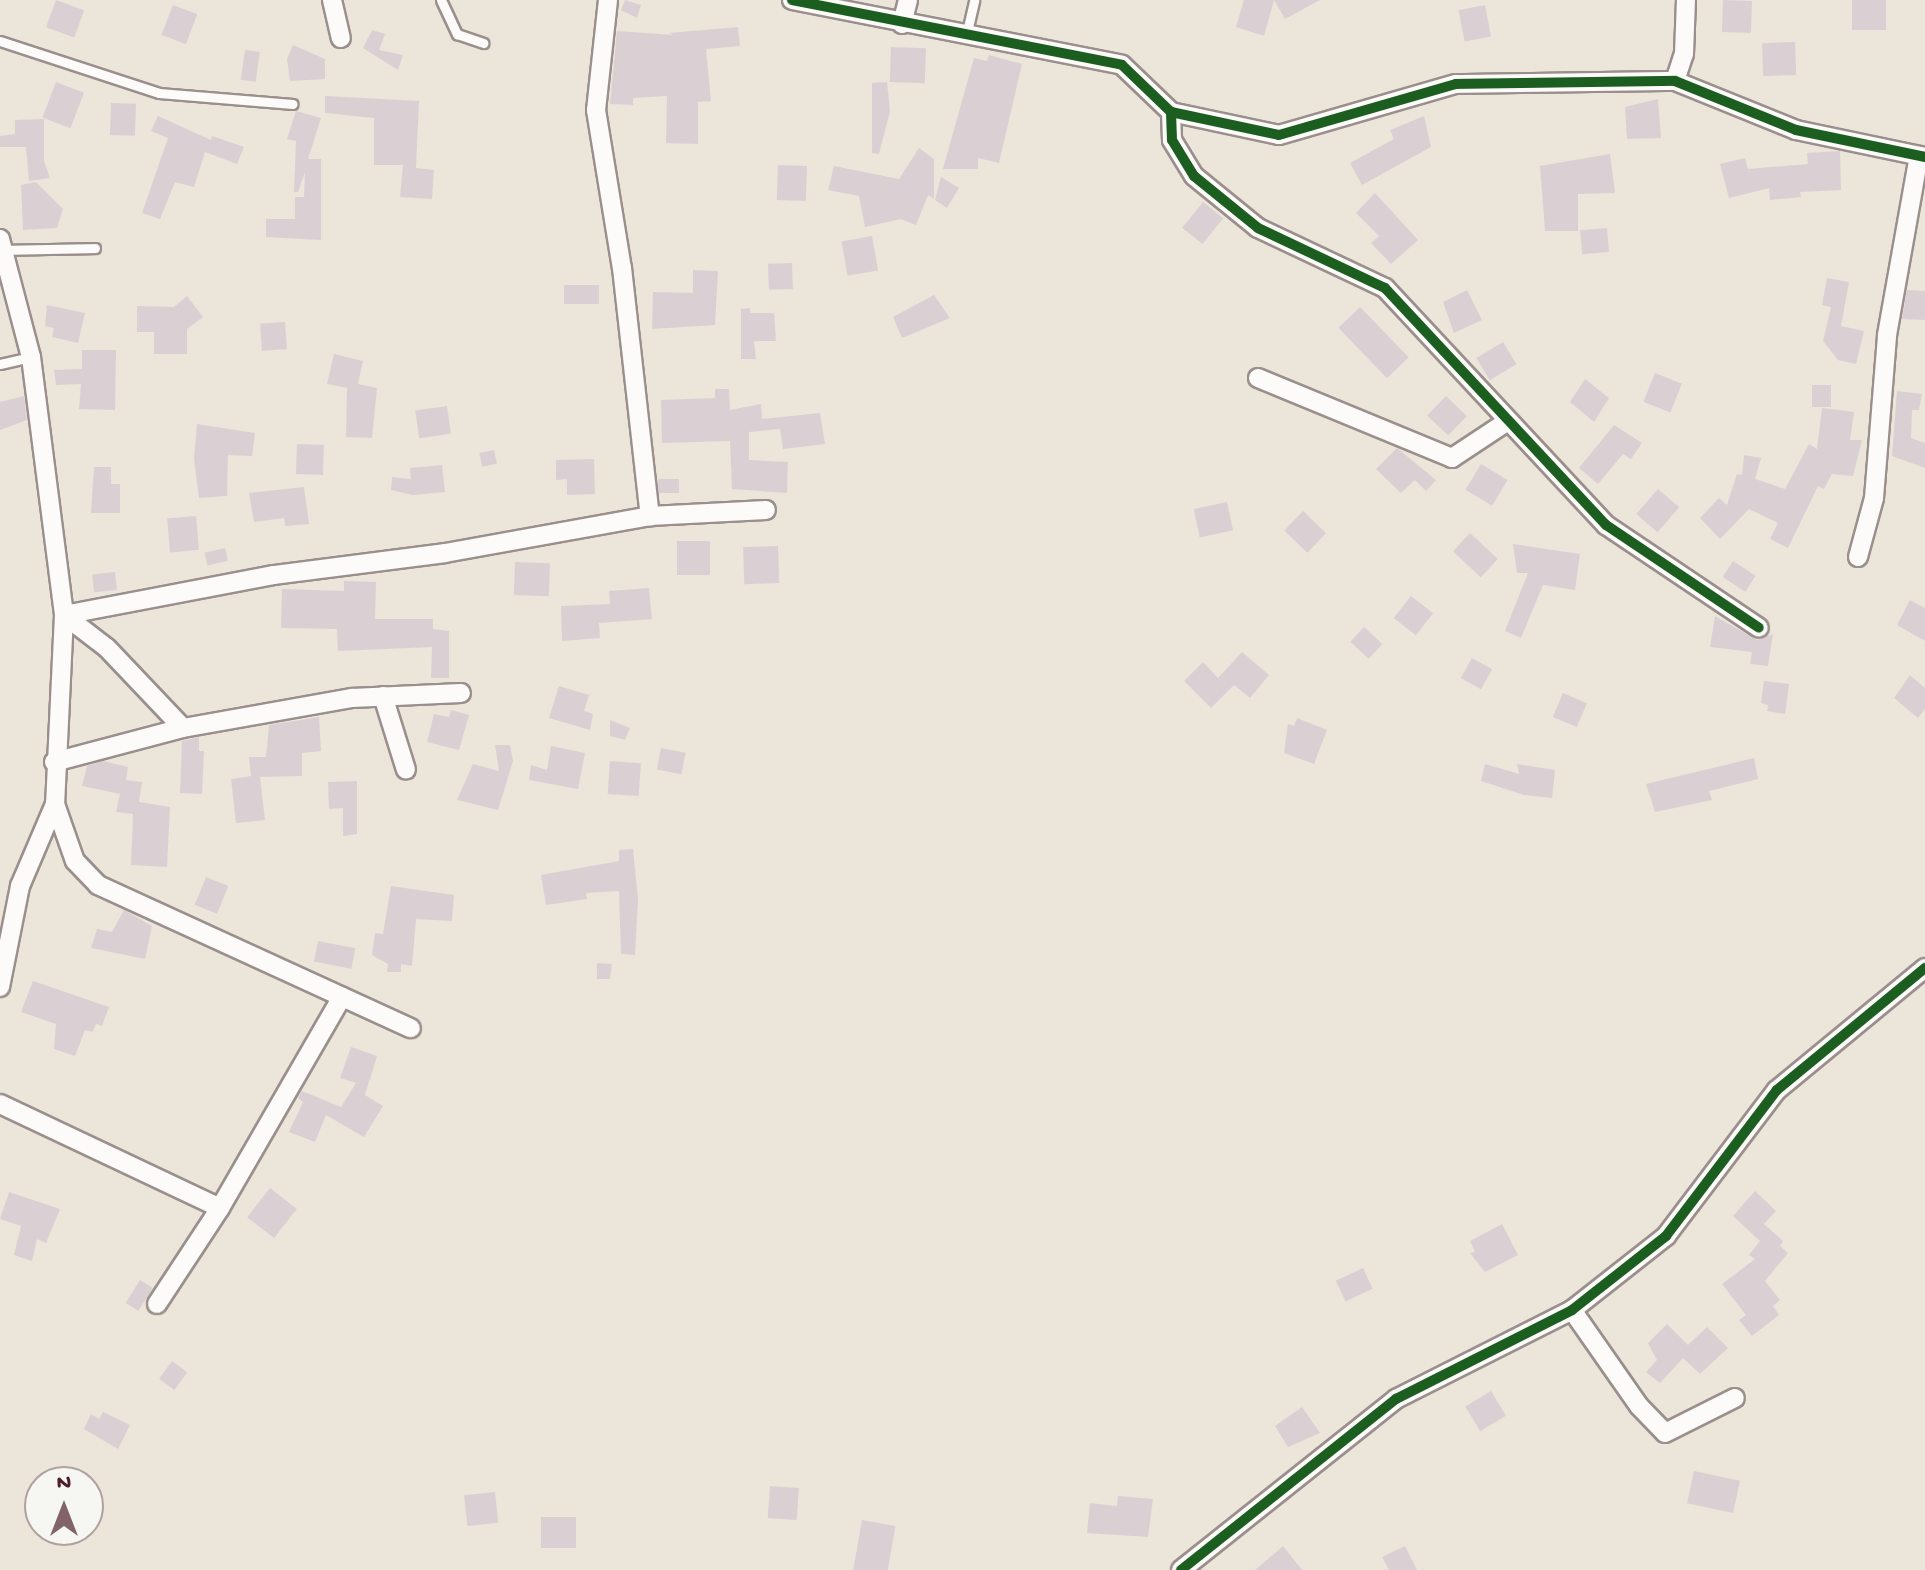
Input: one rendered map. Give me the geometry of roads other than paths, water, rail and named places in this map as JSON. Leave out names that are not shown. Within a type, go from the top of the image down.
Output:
[{"type":"street","points":[[332,0],[341,38]]},
{"type":"street","points":[[608,0],[596,110],[622,268],[650,516]]},
{"type":"street","points":[[792,0],[1122,65],[1171,112],[1279,135],[1456,84],[1675,81],[1796,130],[1922,157],[1887,335],[1874,498],[1858,557]]},
{"type":"street","points":[[902,24],[908,0]]},
{"type":"street","points":[[1675,81],[1684,54],[1686,0]]},
{"type":"street","points":[[1171,112],[1172,140],[1194,176],[1258,228],[1385,288],[1606,525],[1759,628]]},
{"type":"street","points":[[1,244],[31,357],[64,615],[54,762],[55,804],[75,861],[98,885],[411,1028]]},
{"type":"street","points":[[1258,378],[1452,458],[1508,421]]},
{"type":"street","points":[[64,615],[274,575],[445,553],[650,516],[766,510]]},
{"type":"street","points":[[64,615],[107,648],[183,728]]},
{"type":"street","points":[[54,762],[183,728],[383,696],[461,693]]},
{"type":"street","points":[[383,696],[406,770]]},
{"type":"street","points":[[0,987],[6,925],[55,804]]},
{"type":"street","points":[[37,846],[75,861]]},
{"type":"street","points":[[1181,1570],[1396,1399],[1572,1310],[1666,1236],[1777,1090],[1925,968]]},
{"type":"street","points":[[157,1304],[220,1208],[342,997]]},
{"type":"street","points":[[0,1104],[220,1208]]},
{"type":"street","points":[[1572,1310],[1639,1406],[1665,1433],[1735,1398]]},
{"type":"lane","points":[[441,0],[457,34],[483,43]]},
{"type":"lane","points":[[965,36],[974,0]]},
{"type":"lane","points":[[0,41],[159,93],[293,104]]},
{"type":"lane","points":[[1,244],[95,248]]},
{"type":"lane","points":[[0,364],[31,357]]}]
